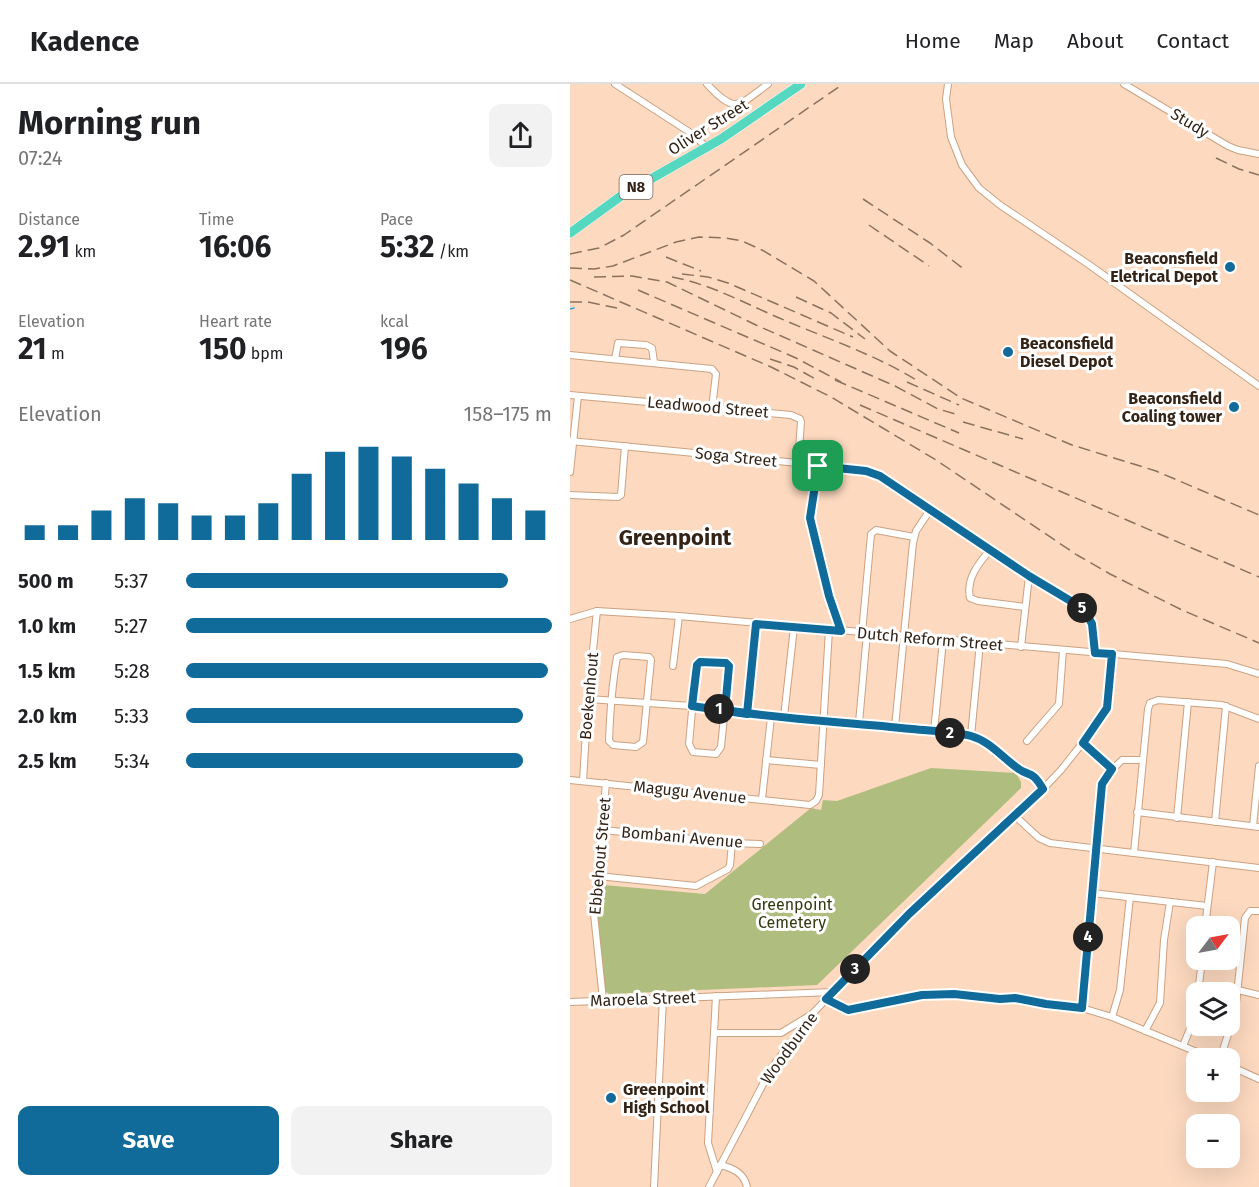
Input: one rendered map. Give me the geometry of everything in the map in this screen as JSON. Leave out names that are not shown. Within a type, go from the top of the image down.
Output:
[{"type":"highway","name":"Oliver Street","points":[[570,233],[621,196],[707,148],[801,84]]},
{"type":"street","points":[[615,84],[694,135],[707,148]]},
{"type":"street","points":[[707,84],[723,100],[735,105],[741,104],[768,84]]},
{"type":"street","points":[[948,84],[946,99],[951,137],[962,165],[979,188],[1259,386]]},
{"type":"street","name":"Study","points":[[1124,84],[1228,146],[1259,154]]},
{"type":"street","points":[[615,359],[618,343],[642,344],[652,348],[654,362]]},
{"type":"street","points":[[570,355],[714,369],[716,374],[712,408]]},
{"type":"street","name":"Leadwood Street","points":[[570,394],[791,415],[801,422],[798,463]]},
{"type":"street","points":[[570,472],[578,396]]},
{"type":"street","name":"Soga Street","points":[[572,441],[798,463],[874,473],[1087,613],[1092,624],[1095,653]]},
{"type":"street","points":[[570,495],[618,497],[621,495],[625,446]]},
{"type":"street","points":[[818,466],[810,518],[829,596],[841,631]]},
{"type":"street","points":[[895,727],[914,537],[930,510]]},
{"type":"street","points":[[860,723],[871,534],[876,530],[914,537]]},
{"type":"street","points":[[990,550],[974,571],[969,596],[978,601],[1025,607]]},
{"type":"street","points":[[1021,647],[1029,576]]},
{"type":"street","name":"Dutch Reform Street","points":[[570,620],[597,610],[679,616],[1227,664],[1259,674]]},
{"type":"street","name":"Boekenhout","points":[[582,781],[597,610]]},
{"type":"street","points":[[673,666],[679,616]]},
{"type":"street","points":[[747,714],[756,624]]},
{"type":"street","points":[[784,717],[794,627]]},
{"type":"street","points":[[766,760],[821,765],[829,630]]},
{"type":"street","points":[[934,732],[943,640]]},
{"type":"street","points":[[971,736],[980,644]]},
{"type":"street","points":[[1027,741],[1059,704],[1063,650]]},
{"type":"street","name":"Woodburne","points":[[710,1187],[771,1069],[812,1014],[909,914],[1043,789],[1083,743],[1107,708],[1112,654]]},
{"type":"street","points":[[623,655],[649,657],[651,660],[647,703],[643,742],[636,747],[610,743],[611,701],[617,657],[623,655]]},
{"type":"street","points":[[700,662],[724,662],[729,666],[725,710],[719,752],[716,754],[696,753],[691,750],[689,744],[692,706],[697,665],[700,662]]},
{"type":"street","points":[[588,699],[692,706],[771,717],[860,723],[971,736],[990,745],[1018,770],[1034,775],[1043,789]]},
{"type":"street","points":[[1134,853],[1142,760],[1150,703],[1158,700],[1226,706],[1259,719]]},
{"type":"street","points":[[1177,818],[1188,702]]},
{"type":"street","points":[[1215,822],[1226,706]]},
{"type":"street","points":[[762,799],[771,717]]},
{"type":"street","points":[[1083,743],[1112,769]]},
{"type":"street","points":[[1082,1008],[1102,784],[1112,769],[1122,760],[1142,760]]},
{"type":"street","name":"Magugu Avenue","points":[[570,780],[810,805],[818,799],[821,765]]},
{"type":"street","points":[[1137,813],[1256,827],[1259,766]]},
{"type":"street","name":"Ebbehout Street","points":[[603,1000],[594,923],[606,783]]},
{"type":"street","points":[[1015,816],[1042,840],[1259,868]]},
{"type":"street","name":"Bombani Avenue","points":[[603,830],[760,844]]},
{"type":"street","points":[[598,876],[699,885],[729,868],[732,843]]},
{"type":"street","points":[[1207,916],[1213,862]]},
{"type":"street","points":[[1092,893],[1208,906]]},
{"type":"street","points":[[1112,1017],[1120,990],[1130,897]]},
{"type":"street","points":[[1145,1031],[1160,1003],[1164,940],[1170,902]]},
{"type":"street","points":[[1239,982],[1245,918],[1250,911],[1259,911]]},
{"type":"street","points":[[1240,990],[1259,995]]},
{"type":"street","name":"Maroela Street","points":[[570,1002],[833,992]]},
{"type":"street","points":[[826,999],[848,1010],[922,995],[954,994],[1000,999],[1015,998],[1082,1008],[1112,1017],[1188,1048]]},
{"type":"street","name":"Maroela Street","points":[[716,996],[708,1143],[719,1168]]},
{"type":"street","points":[[654,1187],[663,998]]},
{"type":"street","points":[[715,1033],[781,1033],[812,1014]]},
{"type":"street","points":[[1183,1046],[1187,1036]]},
{"type":"street","points":[[1240,1070],[1259,1079]]},
{"type":"street","points":[[719,1168],[729,1167],[742,1175],[747,1187]]},
{"type":"green space","name":"Greenpoint Cemetery","points":[[931,768],[1016,773],[1021,782],[1021,788],[817,985],[609,994],[605,991],[597,923],[600,888],[604,885],[705,894],[811,808],[821,810],[823,800],[837,801]]},
{"type":"waterway","points":[[570,309],[574,308]]},
{"type":"railway","points":[[570,254],[599,248],[624,235],[843,84]]},
{"type":"railway","points":[[1216,158],[1259,175]]},
{"type":"railway","points":[[863,199],[930,243],[965,270]]},
{"type":"railway","points":[[869,225],[929,266]]},
{"type":"railway","points":[[570,268],[594,269],[613,266],[676,242],[699,237],[742,241],[762,250],[814,281],[890,351],[961,398],[1072,445],[1156,471],[1259,515]]},
{"type":"railway","points":[[666,257],[701,271]]},
{"type":"railway","points":[[682,274],[708,277],[728,283],[853,337]]},
{"type":"railway","points":[[594,277],[632,276],[667,282],[756,325],[895,386],[938,409],[959,415]]},
{"type":"railway","points":[[672,277],[687,280],[729,296],[869,355],[918,381]]},
{"type":"railway","points":[[570,280],[771,367],[831,397],[936,460],[1077,555],[1110,574],[1182,610],[1259,643]]},
{"type":"railway","points":[[638,290],[796,358],[841,382]]},
{"type":"railway","points":[[796,297],[831,313],[865,339]]},
{"type":"railway","points":[[570,302],[588,302],[617,308]]},
{"type":"railway","points":[[770,359],[794,367],[819,381]]},
{"type":"railway","points":[[835,380],[959,433]]},
{"type":"railway","points":[[907,382],[959,405]]},
{"type":"railway","points":[[860,405],[1259,577]]},
{"type":"railway","points":[[963,422],[1023,439]]},
{"type":"place","name":"Beaconsfield Eletrical Depot","points":[[1230,267]]},
{"type":"place","name":"Beaconsfield Diesel Depot","points":[[1008,352]]},
{"type":"place","name":"Beaconsfield Coaling tower","points":[[1234,407]]},
{"type":"place","name":"Greenpoint High School","points":[[611,1098]]},
{"type":"district","name":"Greenpoint","points":[[675,537]]},
{"type":"route","points":[[818,466],[810,518],[829,596],[841,631],[756,624],[747,714],[692,706],[697,665],[700,662],[726,663],[729,666],[725,710],[747,714],[771,717],[860,723],[971,736],[990,745],[1018,770],[1034,775],[1043,789],[909,914],[826,999],[848,1010],[922,995],[954,994],[1000,999],[1015,998],[1082,1008],[1102,784],[1112,769],[1083,743],[1104,716],[1107,708],[1112,654],[1095,653],[1092,624],[1084,609],[1029,576],[880,476],[866,471],[818,466]]}]
